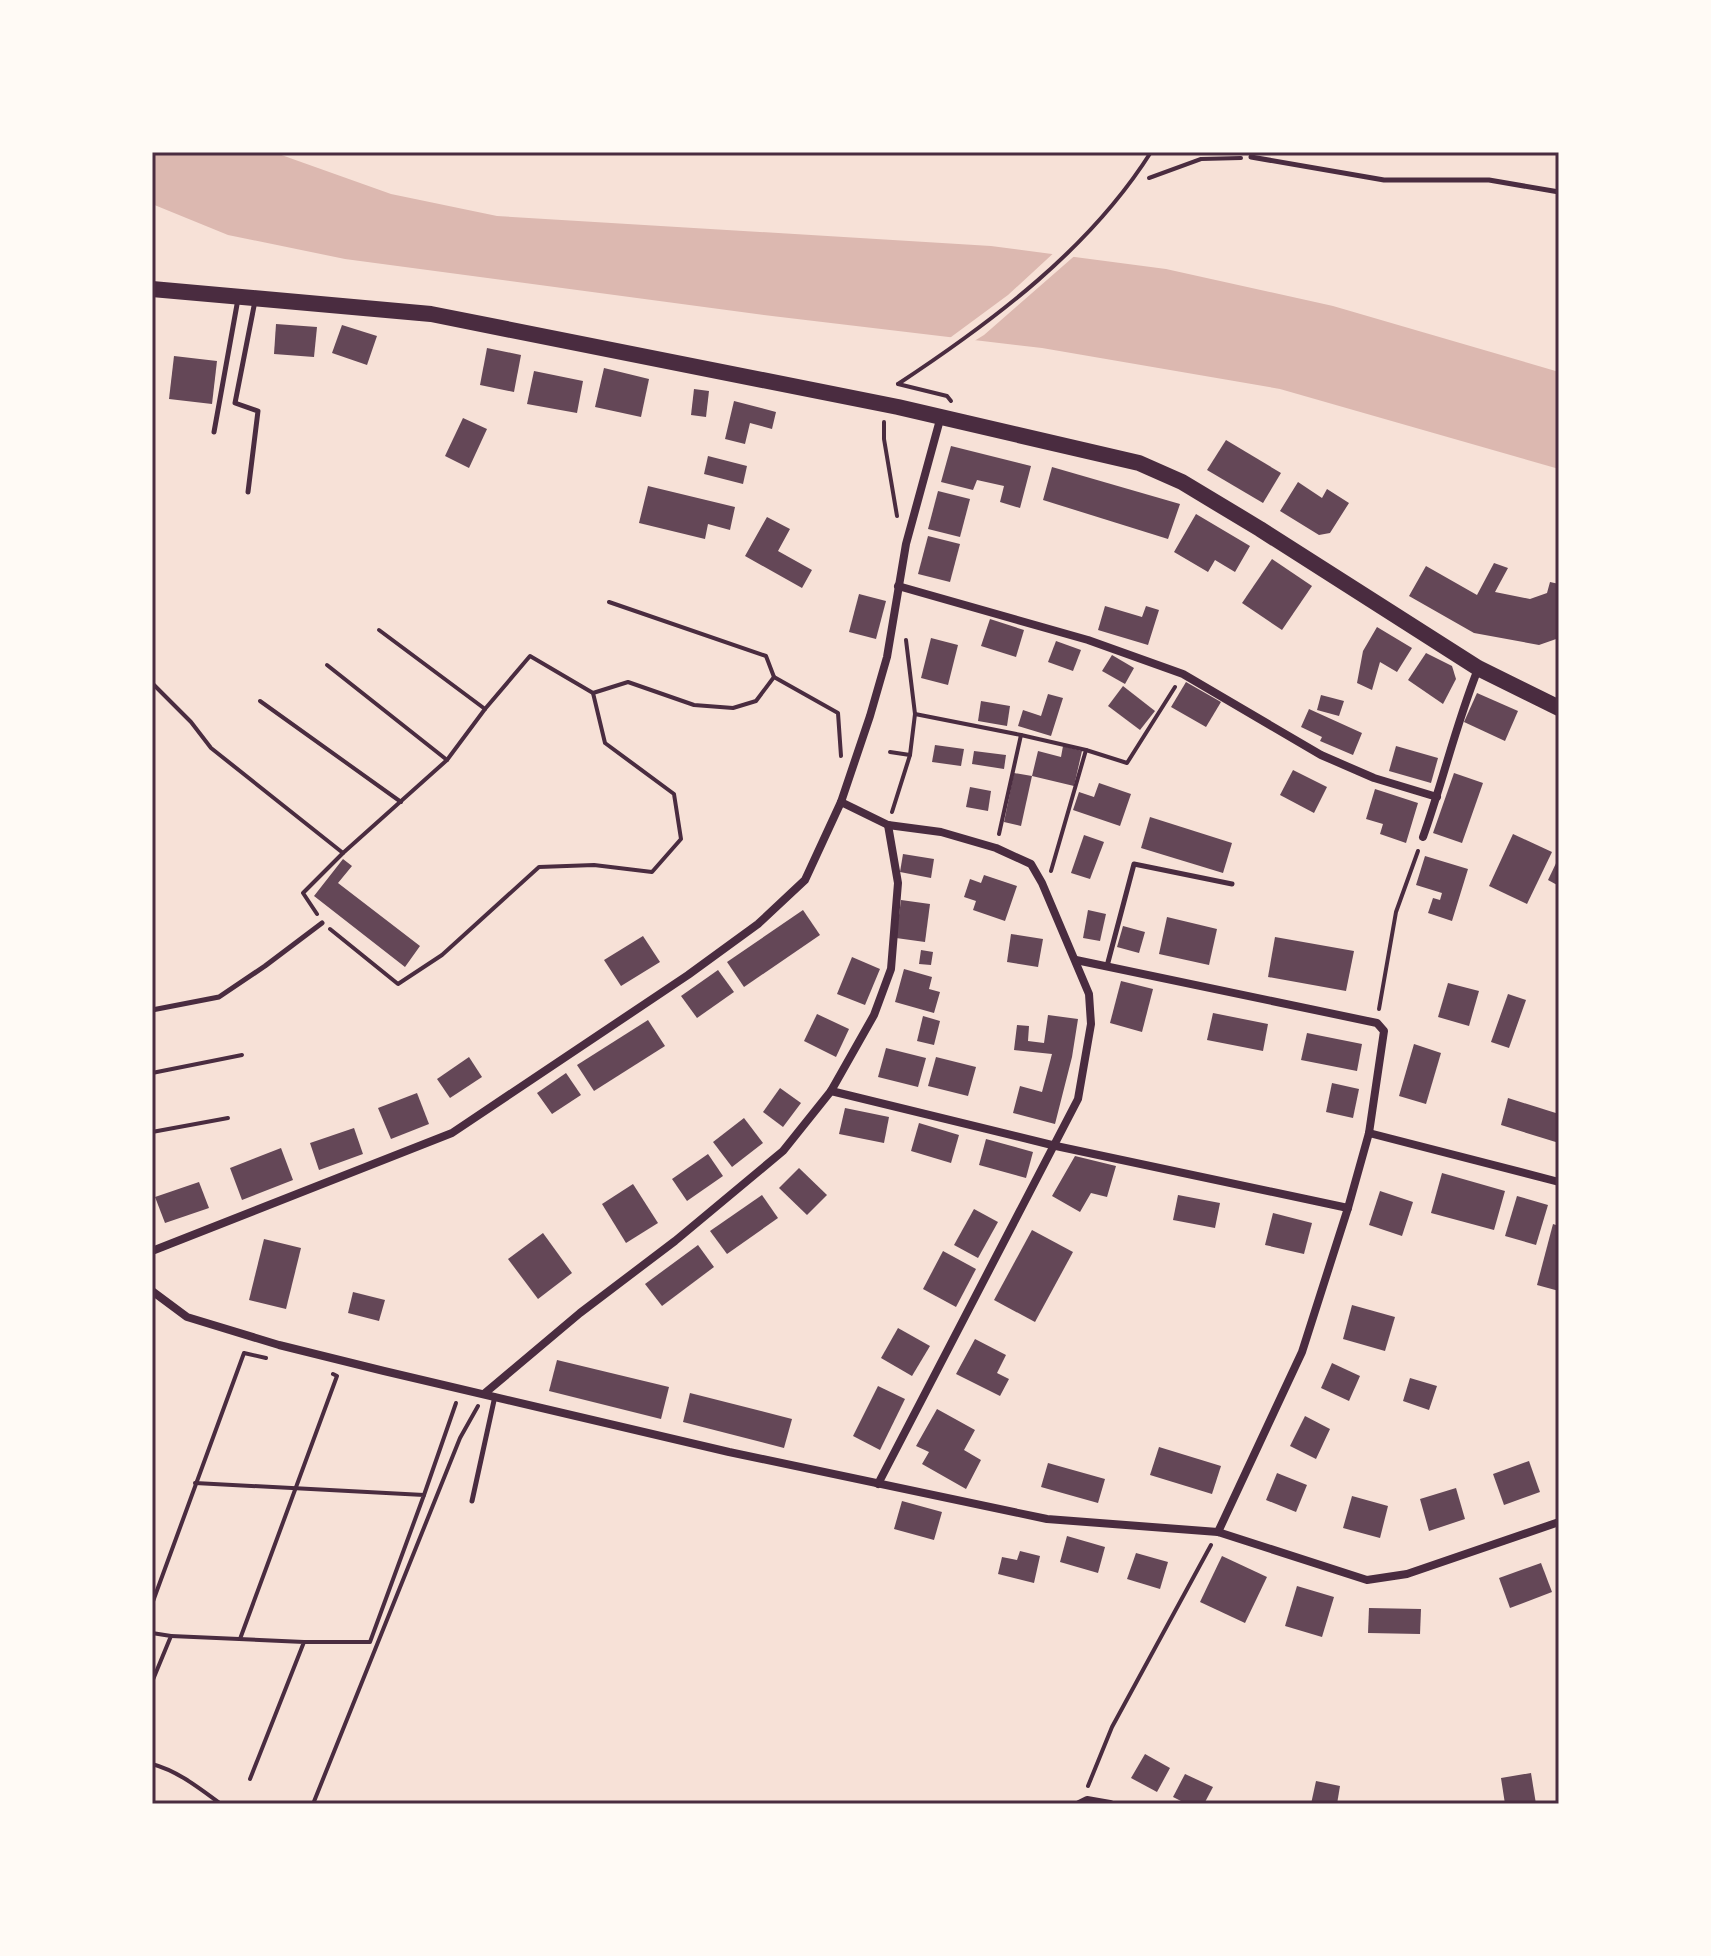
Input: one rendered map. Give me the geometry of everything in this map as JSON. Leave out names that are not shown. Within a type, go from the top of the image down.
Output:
[{"type":"main road","points":[[152,289],[431,314],[941,416],[1139,463],[1182,482],[1260,529],[1478,668],[1559,708]]},
{"type":"street","points":[[152,1251],[452,1133],[688,975],[758,924],[805,880],[841,802],[887,657],[898,586],[941,416]]},
{"type":"street","points":[[898,586],[1088,640],[1183,674],[1321,755],[1374,778],[1437,797]]},
{"type":"street","points":[[1423,837],[1459,715],[1478,668]]},
{"type":"street","points":[[841,802],[888,825],[941,832],[996,848],[1031,864],[1089,994],[1091,1024],[1078,1099],[878,1484]]},
{"type":"street","points":[[490,1394],[580,1313],[675,1241],[783,1151],[831,1091],[874,1015],[891,969],[898,883],[888,825]]},
{"type":"street","points":[[1076,960],[1377,1023],[1384,1031],[1369,1133],[1302,1352],[1218,1532]]},
{"type":"street","points":[[831,1091],[1056,1146],[1348,1208]]},
{"type":"street","points":[[1369,1133],[1559,1182]]},
{"type":"street","points":[[152,1291],[187,1317],[279,1345],[878,1484],[1047,1519],[1218,1532],[1367,1580],[1407,1574],[1559,1522]]},
{"type":"street","points":[[1083,1802],[1110,1804]]},
{"type":"lane","points":[[1251,157],[1384,180],[1489,180],[1559,192]]},
{"type":"lane","points":[[214,432],[238,298]]},
{"type":"lane","points":[[248,492],[258,411],[235,403],[256,300]]},
{"type":"lane","points":[[1107,967],[1134,864],[1232,884]]},
{"type":"lane","points":[[152,1010],[219,997],[322,923]]},
{"type":"lane","points":[[472,1501],[490,1394]]},
{"type":"path","points":[[898,384],[963,342],[1019,296],[1090,229],[1151,152]]},
{"type":"path","points":[[1149,178],[1201,159],[1251,157]]},
{"type":"path","points":[[885,405],[884,439],[897,517],[912,526]]},
{"type":"path","points":[[609,602],[766,656],[774,677],[838,713],[841,757]]},
{"type":"path","points":[[888,825],[910,755],[915,714],[904,629]]},
{"type":"path","points":[[379,630],[485,709]]},
{"type":"path","points":[[530,656],[593,693],[605,743],[674,794],[681,839],[652,872],[594,865],[539,867],[442,955],[398,984],[322,923],[303,893],[447,760],[530,656]]},
{"type":"path","points":[[327,665],[447,760]]},
{"type":"path","points":[[915,714],[1086,750],[1127,763],[1183,674]]},
{"type":"path","points":[[593,693],[628,682],[694,705],[733,708],[756,701],[774,677]]},
{"type":"path","points":[[152,683],[191,722],[211,748],[343,853]]},
{"type":"path","points":[[260,701],[401,802]]},
{"type":"path","points":[[996,848],[1021,735]]},
{"type":"path","points":[[1042,883],[1054,868],[1086,750]]},
{"type":"path","points":[[890,752],[910,755]]},
{"type":"path","points":[[1377,1023],[1396,912],[1423,837]]},
{"type":"path","points":[[152,1073],[242,1055]]},
{"type":"path","points":[[152,1132],[228,1118]]},
{"type":"path","points":[[152,1604],[244,1353],[275,1360]]},
{"type":"path","points":[[240,1639],[337,1376],[329,1373]]},
{"type":"path","points":[[313,1804],[460,1438],[490,1394]]},
{"type":"path","points":[[152,1633],[304,1642],[370,1642],[457,1403],[442,1400]]},
{"type":"path","points":[[195,1483],[424,1495]]},
{"type":"path","points":[[1083,1802],[1112,1727],[1218,1532]]},
{"type":"path","points":[[152,1682],[171,1636]]},
{"type":"path","points":[[250,1779],[304,1642]]},
{"type":"path","points":[[152,1764],[164,1767],[194,1784],[221,1804]]},
{"type":"shaded area","points":[[152,152],[273,152],[391,194],[497,216],[991,246],[1166,269],[1333,306],[1559,372],[1559,469],[1280,389],[1042,348],[772,316],[345,259],[228,235],[152,204]]},
{"type":"pier","points":[[1058,249],[1079,252],[984,335],[971,343],[947,340],[1008,295]]},
{"type":"building","points":[[276,324],[317,327],[314,357],[274,354]]},
{"type":"building","points":[[342,325],[377,336],[367,365],[332,353]]},
{"type":"building","points":[[487,348],[521,355],[514,392],[480,385]]},
{"type":"building","points":[[174,356],[217,361],[212,404],[169,399]]},
{"type":"building","points":[[604,368],[649,379],[641,417],[595,407]]},
{"type":"building","points":[[534,371],[583,381],[577,413],[527,404]]},
{"type":"building","points":[[694,389],[709,391],[706,417],[691,415]]},
{"type":"building","points":[[734,401],[776,412],[772,429],[750,423],[745,444],[725,439]]},
{"type":"building","points":[[463,418],[487,429],[469,468],[445,456]]},
{"type":"building","points":[[1226,440],[1281,473],[1263,503],[1207,470]]},
{"type":"building","points":[[951,446],[1031,466],[1020,508],[1000,502],[1004,486],[977,480],[973,490],[941,482]]},
{"type":"building","points":[[708,456],[747,466],[743,484],[704,474]]},
{"type":"building","points":[[1052,467],[1180,504],[1168,539],[1043,500]]},
{"type":"building","points":[[1298,482],[1322,498],[1327,489],[1349,503],[1330,533],[1319,535],[1280,511]]},
{"type":"building","points":[[648,486],[735,507],[730,530],[708,524],[705,539],[639,523]]},
{"type":"building","points":[[938,491],[970,499],[960,537],[928,529]]},
{"type":"building","points":[[1196,514],[1250,546],[1235,572],[1215,560],[1208,572],[1174,552]]},
{"type":"building","points":[[767,517],[790,529],[778,551],[812,570],[802,588],[745,556]]},
{"type":"building","points":[[928,536],[960,544],[950,582],[918,574]]},
{"type":"building","points":[[1272,559],[1312,586],[1282,630],[1242,603]]},
{"type":"building","points":[[1494,563],[1508,568],[1495,592],[1530,599],[1547,593],[1550,582],[1559,584],[1559,638],[1539,645],[1474,633],[1409,596],[1426,566],[1477,595]]},
{"type":"building","points":[[859,594],[886,601],[876,639],[849,632]]},
{"type":"building","points":[[1105,606],[1142,617],[1146,606],[1159,610],[1148,645],[1098,630]]},
{"type":"building","points":[[990,619],[1024,630],[1016,657],[981,646]]},
{"type":"building","points":[[1377,627],[1412,648],[1397,672],[1380,662],[1372,690],[1357,683],[1363,651]]},
{"type":"building","points":[[931,638],[958,645],[948,685],[921,678]]},
{"type":"building","points":[[1056,641],[1081,650],[1073,671],[1048,662]]},
{"type":"building","points":[[1426,653],[1452,666],[1456,679],[1443,704],[1408,680]]},
{"type":"building","points":[[1112,655],[1134,668],[1125,684],[1102,671]]},
{"type":"building","points":[[1186,682],[1221,702],[1206,727],[1171,707]]},
{"type":"building","points":[[1123,686],[1155,711],[1140,730],[1108,706]]},
{"type":"building","points":[[1477,693],[1518,711],[1505,741],[1464,722]]},
{"type":"building","points":[[1048,694],[1063,698],[1051,736],[1018,726],[1023,710],[1041,716]]},
{"type":"building","points":[[1321,695],[1344,701],[1339,716],[1317,710]]},
{"type":"building","points":[[981,701],[1010,706],[1007,726],[978,721]]},
{"type":"building","points":[[1309,709],[1362,733],[1353,755],[1320,741],[1322,737],[1301,727]]},
{"type":"building","points":[[935,745],[964,749],[961,766],[932,762]]},
{"type":"building","points":[[1063,746],[1082,751],[1074,786],[1032,776],[1038,751],[1061,757]]},
{"type":"building","points":[[1396,746],[1438,758],[1431,783],[1389,771]]},
{"type":"building","points":[[974,751],[1006,755],[1004,769],[972,764]]},
{"type":"building","points":[[1293,770],[1327,787],[1314,813],[1280,795]]},
{"type":"building","points":[[1014,773],[1032,776],[1021,826],[1004,822]]},
{"type":"building","points":[[1454,773],[1483,783],[1462,843],[1433,833]]},
{"type":"building","points":[[1099,783],[1131,794],[1120,826],[1073,810],[1079,792],[1094,797]]},
{"type":"building","points":[[970,787],[991,791],[988,811],[966,807]]},
{"type":"building","points":[[1375,789],[1418,803],[1406,843],[1380,834],[1383,824],[1366,819]]},
{"type":"building","points":[[1150,817],[1232,843],[1223,873],[1141,848]]},
{"type":"building","points":[[1513,834],[1552,852],[1527,904],[1489,886]]},
{"type":"building","points":[[1084,835],[1104,842],[1090,879],[1071,873]]},
{"type":"building","points":[[903,854],[934,859],[931,878],[900,872]]},
{"type":"building","points":[[1425,856],[1468,869],[1452,921],[1428,913],[1433,898],[1440,900],[1442,893],[1416,885]]},
{"type":"building","points":[[1559,857],[1559,886],[1548,880]]},
{"type":"building","points":[[343,859],[352,866],[338,883],[420,946],[405,967],[314,896]]},
{"type":"building","points":[[984,875],[1017,886],[1005,921],[973,910],[976,901],[964,897],[970,879],[981,883]]},
{"type":"building","points":[[901,900],[930,904],[925,942],[896,938]]},
{"type":"building","points":[[803,910],[820,935],[744,987],[727,962]]},
{"type":"building","points":[[1088,910],[1106,914],[1100,941],[1083,938]]},
{"type":"building","points":[[1167,917],[1217,929],[1209,965],[1159,954]]},
{"type":"building","points":[[1123,926],[1145,932],[1139,953],[1117,947]]},
{"type":"building","points":[[1011,934],[1043,939],[1038,967],[1007,962]]},
{"type":"building","points":[[643,936],[660,962],[621,986],[604,960]]},
{"type":"building","points":[[1275,937],[1354,951],[1346,991],[1268,977]]},
{"type":"building","points":[[921,950],[933,952],[931,965],[919,964]]},
{"type":"building","points":[[852,957],[880,969],[865,1005],[837,994]]},
{"type":"building","points":[[904,969],[932,977],[929,989],[940,992],[934,1013],[895,1002]]},
{"type":"building","points":[[718,970],[734,992],[697,1018],[681,996]]},
{"type":"building","points":[[1121,981],[1153,989],[1142,1032],[1110,1023]]},
{"type":"building","points":[[1448,983],[1479,991],[1469,1026],[1438,1017]]},
{"type":"building","points":[[1508,994],[1526,1000],[1509,1048],[1491,1042]]},
{"type":"building","points":[[1213,1013],[1268,1024],[1263,1051],[1207,1040]]},
{"type":"building","points":[[817,1014],[849,1029],[836,1057],[804,1041]]},
{"type":"building","points":[[1048,1015],[1078,1019],[1055,1124],[1013,1113],[1020,1086],[1042,1092],[1052,1054],[1014,1050],[1017,1025],[1029,1026],[1028,1041],[1044,1043]]},
{"type":"building","points":[[923,1016],[940,1021],[934,1045],[917,1041]]},
{"type":"building","points":[[648,1020],[665,1046],[594,1091],[577,1065]]},
{"type":"building","points":[[1307,1033],[1362,1044],[1357,1071],[1301,1060]]},
{"type":"building","points":[[1414,1044],[1441,1053],[1426,1104],[1399,1096]]},
{"type":"building","points":[[886,1048],[926,1058],[918,1087],[878,1077]]},
{"type":"building","points":[[469,1057],[482,1077],[450,1098],[437,1079]]},
{"type":"building","points":[[936,1057],[976,1067],[968,1096],[928,1086]]},
{"type":"building","points":[[566,1073],[581,1095],[552,1114],[537,1093]]},
{"type":"building","points":[[1332,1083],[1359,1089],[1353,1118],[1326,1112]]},
{"type":"building","points":[[780,1088],[801,1103],[783,1127],[763,1112]]},
{"type":"building","points":[[417,1093],[429,1124],[391,1139],[378,1108]]},
{"type":"building","points":[[1508,1098],[1559,1114],[1559,1143],[1501,1125]]},
{"type":"building","points":[[845,1108],[889,1117],[884,1143],[839,1134]]},
{"type":"building","points":[[744,1118],[763,1143],[732,1167],[713,1142]]},
{"type":"building","points":[[919,1123],[959,1135],[951,1163],[911,1151]]},
{"type":"building","points":[[354,1128],[363,1154],[319,1170],[310,1143]]},
{"type":"building","points":[[986,1139],[1033,1152],[1026,1178],[979,1165]]},
{"type":"building","points":[[281,1148],[293,1180],[242,1200],[230,1168]]},
{"type":"building","points":[[708,1154],[723,1176],[687,1201],[672,1179]]},
{"type":"building","points":[[1075,1156],[1116,1166],[1107,1197],[1091,1193],[1080,1212],[1052,1196]]},
{"type":"building","points":[[799,1168],[827,1195],[807,1215],[779,1188]]},
{"type":"building","points":[[1442,1173],[1505,1191],[1494,1230],[1431,1213]]},
{"type":"building","points":[[199,1182],[209,1208],[165,1223],[155,1197]]},
{"type":"building","points":[[633,1184],[658,1223],[626,1243],[602,1204]]},
{"type":"building","points":[[1380,1191],[1413,1202],[1402,1236],[1369,1225]]},
{"type":"building","points":[[762,1195],[778,1218],[727,1254],[710,1231]]},
{"type":"building","points":[[1178,1195],[1220,1203],[1215,1228],[1173,1220]]},
{"type":"building","points":[[1517,1196],[1548,1205],[1536,1245],[1505,1236]]},
{"type":"building","points":[[974,1209],[998,1222],[978,1258],[954,1245]]},
{"type":"building","points":[[1273,1213],[1312,1223],[1304,1254],[1265,1245]]},
{"type":"building","points":[[1553,1224],[1559,1226],[1559,1291],[1537,1285]]},
{"type":"building","points":[[1032,1230],[1073,1252],[1035,1322],[994,1300]]},
{"type":"building","points":[[543,1233],[572,1273],[538,1299],[508,1259]]},
{"type":"building","points":[[264,1239],[301,1248],[286,1309],[249,1300]]},
{"type":"building","points":[[698,1245],[714,1267],[662,1306],[645,1284]]},
{"type":"building","points":[[943,1251],[976,1269],[956,1307],[923,1289]]},
{"type":"building","points":[[353,1292],[385,1300],[379,1321],[348,1313]]},
{"type":"building","points":[[1352,1305],[1395,1317],[1385,1351],[1343,1339]]},
{"type":"building","points":[[898,1328],[930,1346],[912,1376],[881,1358]]},
{"type":"building","points":[[975,1339],[1006,1355],[997,1373],[1009,1379],[1000,1396],[956,1374]]},
{"type":"building","points":[[557,1360],[669,1387],[661,1419],[549,1391]]},
{"type":"building","points":[[1332,1363],[1360,1376],[1349,1401],[1321,1388]]},
{"type":"building","points":[[1410,1378],[1437,1386],[1429,1410],[1403,1401]]},
{"type":"building","points":[[878,1386],[905,1399],[880,1450],[853,1436]]},
{"type":"building","points":[[690,1393],[792,1419],[784,1448],[683,1422]]},
{"type":"building","points":[[937,1409],[975,1430],[964,1450],[981,1460],[966,1489],[922,1464],[929,1452],[916,1446]]},
{"type":"building","points":[[1305,1416],[1330,1429],[1316,1459],[1290,1446]]},
{"type":"building","points":[[1159,1447],[1221,1466],[1212,1494],[1150,1475]]},
{"type":"building","points":[[1529,1461],[1540,1492],[1504,1505],[1493,1474]]},
{"type":"building","points":[[1048,1463],[1105,1479],[1098,1503],[1041,1487]]},
{"type":"building","points":[[1277,1473],[1307,1485],[1296,1512],[1266,1500]]},
{"type":"building","points":[[1456,1488],[1465,1519],[1429,1531],[1420,1499]]},
{"type":"building","points":[[1352,1496],[1388,1506],[1380,1538],[1343,1528]]},
{"type":"building","points":[[902,1501],[942,1512],[934,1540],[894,1529]]},
{"type":"building","points":[[1067,1536],[1105,1547],[1098,1573],[1060,1562]]},
{"type":"building","points":[[1020,1551],[1040,1556],[1034,1583],[998,1574],[1002,1557],[1017,1560]]},
{"type":"building","points":[[1136,1553],[1168,1562],[1160,1589],[1127,1579]]},
{"type":"building","points":[[1222,1556],[1267,1577],[1245,1623],[1200,1602]]},
{"type":"building","points":[[1541,1563],[1552,1592],[1510,1608],[1499,1578]]},
{"type":"building","points":[[1297,1586],[1334,1597],[1322,1637],[1285,1626]]},
{"type":"building","points":[[1369,1608],[1421,1609],[1420,1634],[1368,1633]]},
{"type":"building","points":[[1145,1754],[1170,1768],[1157,1792],[1131,1778]]},
{"type":"building","points":[[1531,1773],[1536,1804],[1505,1804],[1501,1778]]},
{"type":"building","points":[[1185,1774],[1213,1787],[1204,1804],[1187,1804],[1173,1797]]},
{"type":"building","points":[[1316,1781],[1340,1786],[1337,1804],[1311,1804]]}]
